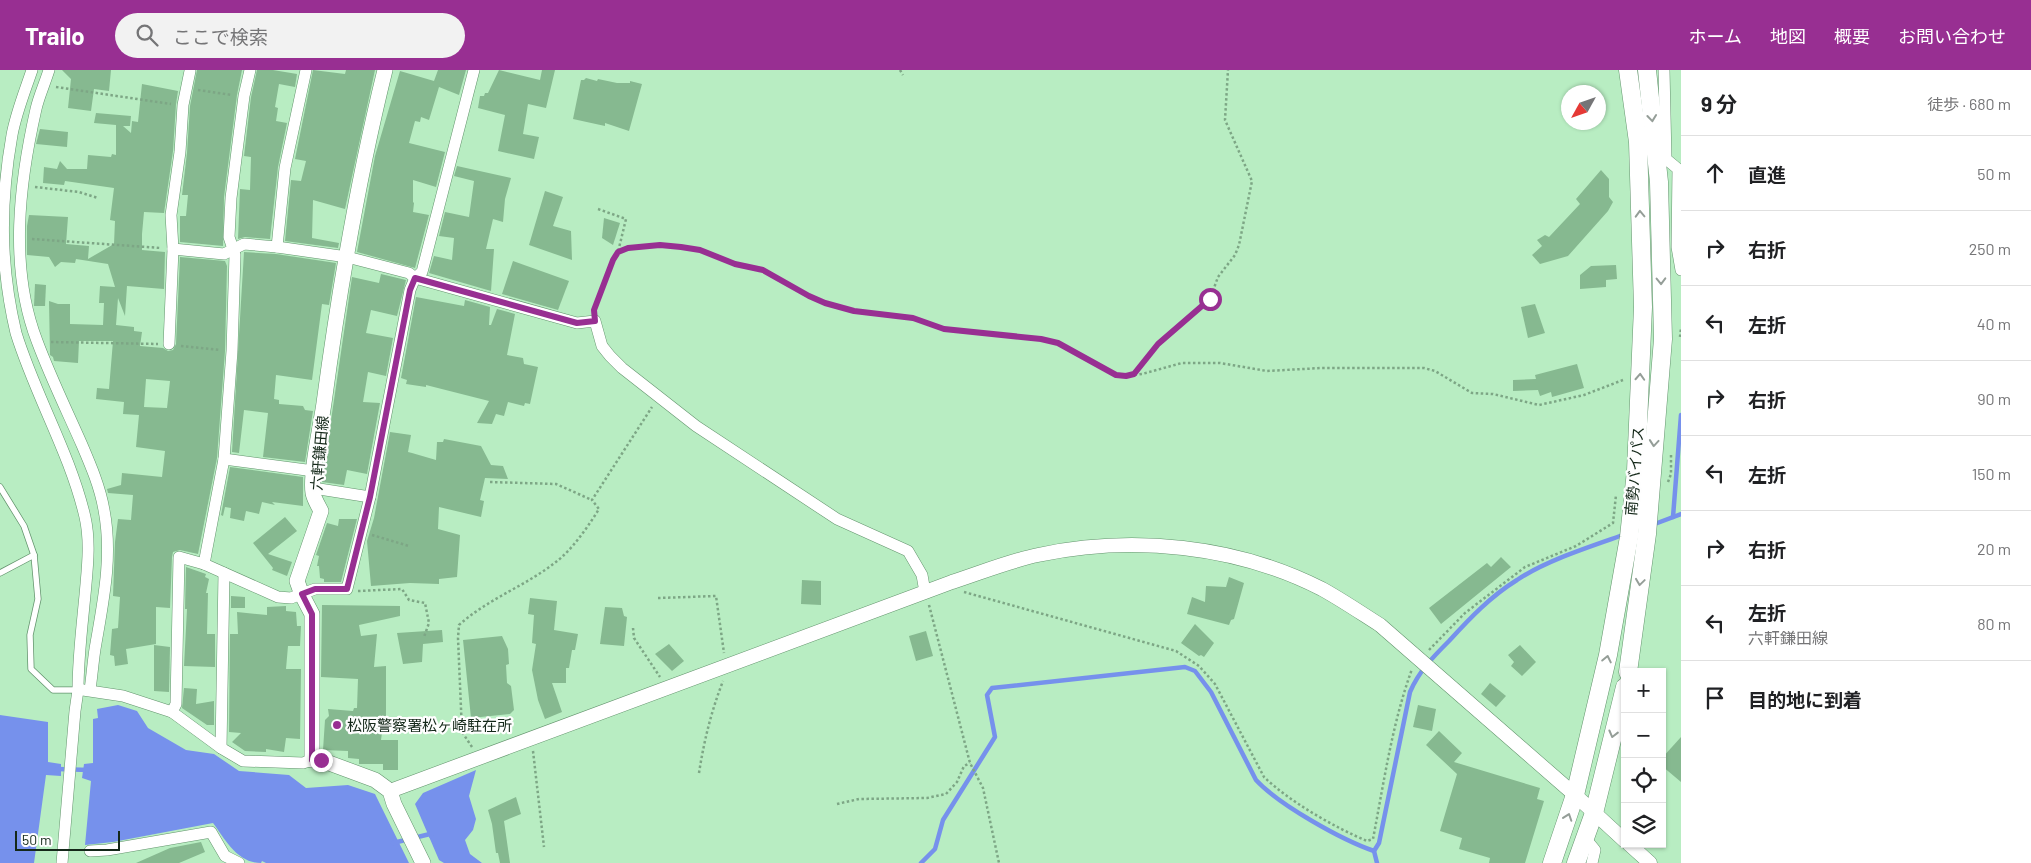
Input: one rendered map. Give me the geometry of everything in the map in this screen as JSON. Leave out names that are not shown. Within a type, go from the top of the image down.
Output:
[{"type":"highway","name":"南勢バイパス","points":[[1552,863],[1575,795],[1608,654],[1629,537],[1636,471],[1644,307],[1638,142],[1628,70]]},
{"type":"highway","name":"南勢バイパス","points":[[1629,668],[1647,534],[1662,339],[1659,182],[1647,70]]},
{"type":"highway","points":[[1576,863],[1594,813],[1621,703]]},
{"type":"main road","name":"六軒鎌田線","points":[[312,760],[312,614],[297,581],[321,510],[313,494],[314,471],[347,257],[372,121],[385,70]]},
{"type":"main road","points":[[312,760],[321,760],[375,780],[392,798],[423,863]]},
{"type":"street","points":[[32,70],[12,135],[2,191],[1,238],[8,300],[16,334],[76,486],[85,518],[88,553],[84,690]]},
{"type":"street","points":[[49,70],[36,107],[23,185],[19,238],[24,295],[37,342],[99,489],[106,523],[107,580],[71,757],[62,863]]},
{"type":"street","points":[[169,344],[172,249],[171,215],[180,152],[183,105],[190,70]]},
{"type":"street","points":[[204,564],[224,459],[232,351],[235,255],[229,238],[231,198],[244,96],[250,70]]},
{"type":"street","points":[[277,247],[285,168],[306,70]]},
{"type":"street","points":[[172,712],[176,704],[179,557],[204,564],[278,597],[291,598],[315,589],[347,589],[370,497],[410,290],[415,278],[422,272],[474,70]]},
{"type":"street","points":[[1664,70],[1666,159],[1678,169],[1677,247],[1681,270]]},
{"type":"street","points":[[172,249],[224,254],[244,244],[347,257],[409,273],[415,278],[577,323],[595,321],[602,346],[610,356],[622,368],[696,426],[837,519],[908,552],[922,575],[925,592]]},
{"type":"street","points":[[224,459],[314,471]]},
{"type":"street","points":[[313,488],[370,497]]},
{"type":"street","points":[[392,798],[483,756],[952,582],[1038,555],[1100,546],[1168,546],[1216,553],[1268,568],[1322,589],[1380,625],[1621,837]]},
{"type":"street","points":[[221,748],[224,573]]},
{"type":"street","points":[[84,690],[123,696],[172,712],[221,748],[243,761],[303,763],[312,760]]},
{"type":"street","points":[[90,851],[107,850],[211,832],[225,856],[239,863]]},
{"type":"street","points":[[1585,838],[1595,850],[1592,863]]},
{"type":"street","points":[[1633,848],[1650,863]]},
{"type":"lane","points":[[0,487],[24,526],[34,556],[38,599],[30,636],[31,669],[53,690],[84,690]]},
{"type":"lane","points":[[0,573],[34,556]]},
{"type":"path","points":[[900,70],[903,75]]},
{"type":"path","points":[[1134,374],[1158,344],[1210,299],[1218,277],[1235,255],[1239,244],[1252,182],[1225,120],[1228,70]]},
{"type":"path","points":[[44,85],[183,105]]},
{"type":"path","points":[[186,89],[244,96]]},
{"type":"path","points":[[23,185],[79,192],[98,198]]},
{"type":"path","points":[[595,321],[594,310],[613,260],[618,252],[626,219],[598,209]]},
{"type":"path","points":[[19,238],[172,249]]},
{"type":"path","points":[[618,252],[628,248],[660,245],[700,250],[735,264],[763,270],[825,303],[854,311],[913,318],[944,329],[1041,339],[1058,343],[1116,375],[1142,374],[1182,363],[1220,363],[1267,371],[1321,368],[1424,368],[1435,371],[1472,394],[1493,394],[1539,405],[1584,395],[1623,378],[1623,387]]},
{"type":"path","points":[[37,342],[169,344],[232,351]]},
{"type":"path","points":[[592,500],[659,396]]},
{"type":"path","points":[[483,756],[474,749],[462,732],[458,638],[460,625],[473,613],[562,557],[589,525],[599,508],[592,500],[556,484],[490,482]]},
{"type":"path","points":[[952,582],[959,591],[1176,651],[1199,666],[1215,684],[1264,777],[1293,800],[1367,840],[1373,839],[1392,742],[1405,690],[1413,667],[1465,613],[1525,567],[1576,546],[1613,523],[1617,487]]},
{"type":"path","points":[[360,533],[409,546]]},
{"type":"path","points":[[347,589],[352,592],[402,589],[409,600],[424,603],[429,623],[424,637]]},
{"type":"path","points":[[925,592],[970,764],[983,788],[999,863]]},
{"type":"path","points":[[633,628],[634,638],[666,687]]},
{"type":"path","points":[[532,738],[544,847]]},
{"type":"path","points":[[837,804],[859,799],[926,798],[946,794],[958,782],[964,766],[970,764]]},
{"type":"water","points":[[118,705],[137,711],[148,728],[186,750],[214,754],[239,771],[289,775],[306,788],[348,785],[375,794],[409,863],[253,862],[238,855],[213,823],[113,842],[85,845],[91,781],[82,778],[84,764],[93,763],[93,719],[98,718],[97,709]]},
{"type":"water","points":[[0,715],[48,722],[48,762],[61,764],[61,776],[46,775],[34,863],[0,863]]},
{"type":"water","points":[[476,770],[469,796],[476,819],[473,830],[465,840],[470,854],[482,863],[444,863],[439,860],[415,804],[423,793]]},
{"type":"building","points":[[62,70],[111,70],[109,91],[94,89],[91,111],[68,108],[71,79]]},
{"type":"building","points":[[197,70],[242,70],[224,197],[223,246],[180,242],[180,216],[186,216],[188,195],[182,195],[190,106]]},
{"type":"building","points":[[257,70],[273,70],[297,74],[295,87],[279,84],[275,107],[278,108],[276,121],[287,123],[278,167],[270,239],[245,237],[238,239],[240,189],[250,190],[251,157],[244,156],[251,97]]},
{"type":"building","points":[[313,70],[345,74],[346,70],[375,70],[345,209],[313,200],[312,238],[339,243],[338,248],[285,241],[291,180],[301,181],[306,161],[295,159]]},
{"type":"building","points":[[438,70],[466,70],[459,95],[439,87],[429,120],[421,117],[420,122],[415,121],[409,143],[445,152],[436,187],[413,180],[413,212],[429,215],[415,268],[357,252],[375,156],[400,71],[434,81]]},
{"type":"building","points":[[499,70],[540,80],[542,70],[555,70],[546,108],[528,104],[523,134],[539,137],[534,159],[498,151],[505,115],[478,108],[480,96],[488,93]]},
{"type":"building","points":[[586,78],[597,81],[598,79],[617,83],[630,83],[630,81],[642,84],[629,131],[605,123],[605,126],[573,119],[581,80]]},
{"type":"building","points":[[142,84],[178,91],[173,151],[164,213],[144,212],[142,234],[142,250],[165,252],[164,289],[127,286],[125,316],[118,298],[116,325],[134,327],[134,331],[142,332],[140,346],[163,348],[168,351],[173,350],[176,344],[180,257],[225,261],[227,266],[225,351],[217,458],[198,554],[180,550],[173,552],[170,608],[156,607],[156,644],[126,649],[128,664],[115,666],[114,656],[110,655],[112,629],[118,628],[120,597],[113,596],[115,542],[118,519],[131,520],[133,495],[108,493],[107,489],[121,485],[122,473],[162,477],[165,451],[136,447],[139,415],[123,414],[124,402],[96,399],[97,388],[109,389],[113,341],[79,341],[78,363],[54,361],[50,355],[49,301],[58,304],[70,304],[70,324],[103,325],[104,303],[99,303],[100,286],[115,287],[108,264],[76,259],[75,263],[61,262],[55,267],[49,257],[27,255],[27,226],[29,215],[68,217],[66,244],[89,246],[88,259],[114,244],[115,221],[110,220],[114,188],[65,181],[64,185],[43,183],[44,167],[57,169],[60,161],[67,169],[87,169],[88,155],[111,157],[112,154],[116,155],[116,125],[94,123],[96,113],[131,116],[130,126],[123,126],[131,133],[132,121],[138,122]],"holes":[[[146,379],[170,381],[167,408],[144,407]]]},
{"type":"building","points":[[40,129],[68,132],[67,147],[36,144]]},
{"type":"building","points":[[457,166],[511,178],[505,199],[503,222],[493,219],[486,249],[494,249],[491,291],[429,273],[434,256],[452,260],[454,238],[439,236],[445,212],[469,217],[474,181],[454,176]]},
{"type":"building","points":[[1601,170],[1609,179],[1609,197],[1613,202],[1608,211],[1568,256],[1540,264],[1532,255],[1542,246],[1537,240],[1545,235],[1549,237],[1580,204],[1576,199]]},
{"type":"building","points":[[545,191],[563,197],[553,226],[571,231],[572,260],[529,245]]},
{"type":"building","points":[[604,218],[620,223],[613,245],[602,238]]},
{"type":"building","points":[[244,252],[276,254],[336,263],[329,305],[322,304],[312,380],[276,375],[274,399],[279,400],[279,404],[303,406],[305,410],[313,411],[305,462],[263,457],[268,413],[244,410],[239,453],[232,452]]},
{"type":"building","points":[[513,261],[569,281],[558,310],[502,294]]},
{"type":"building","points":[[1616,265],[1617,279],[1606,280],[1606,287],[1580,289],[1580,275],[1591,266]]},
{"type":"building","points":[[381,274],[406,280],[397,316],[371,310],[366,333],[393,338],[386,376],[368,372],[363,402],[380,403],[367,474],[347,470],[344,485],[322,482],[352,277],[379,283]]},
{"type":"building","points":[[35,284],[46,285],[45,306],[34,306]]},
{"type":"building","points":[[416,297],[464,306],[465,300],[490,307],[489,325],[491,325],[497,309],[515,314],[507,355],[523,358],[524,364],[538,367],[530,404],[525,403],[524,406],[508,402],[504,416],[496,414],[492,424],[477,423],[489,401],[426,385],[426,387],[406,384],[407,380],[401,378]]},
{"type":"building","points":[[1535,304],[1545,333],[1528,338],[1521,307]]},
{"type":"building","points":[[1577,364],[1584,388],[1552,397],[1551,392],[1540,396],[1538,390],[1513,391],[1513,380],[1536,379],[1535,375]]},
{"type":"building","points":[[390,432],[411,435],[408,452],[436,460],[437,442],[443,442],[444,439],[481,446],[491,465],[503,466],[508,479],[485,478],[480,500],[484,501],[481,517],[439,507],[438,529],[460,535],[457,577],[439,579],[439,584],[410,583],[371,586],[367,541],[374,518]]},
{"type":"building","points":[[230,467],[303,477],[303,506],[272,502],[275,505],[262,502],[259,514],[246,511],[244,521],[230,518],[231,508],[225,507],[223,516],[221,515]]},
{"type":"building","points":[[285,517],[297,531],[268,554],[292,562],[287,576],[272,570],[273,568],[253,543]]},
{"type":"building","points":[[339,519],[357,519],[341,582],[324,582],[324,579],[320,578],[319,566],[317,566],[319,556],[316,555],[327,523],[338,526]]},
{"type":"building","points":[[1501,557],[1511,567],[1441,624],[1429,608],[1487,563],[1491,567]]},
{"type":"building","points":[[186,567],[206,574],[205,577],[209,579],[206,593],[208,593],[207,634],[215,634],[215,667],[184,666],[187,609],[185,609]]},
{"type":"building","points":[[1229,577],[1244,583],[1234,619],[1231,620],[1229,625],[1187,614],[1192,597],[1205,602],[1206,586],[1226,587]]},
{"type":"building","points":[[802,580],[821,581],[821,605],[801,604]]},
{"type":"building","points":[[231,596],[245,597],[245,608],[231,608]]},
{"type":"building","points":[[530,598],[557,601],[554,630],[578,634],[575,650],[572,650],[569,668],[566,668],[566,683],[552,683],[562,712],[545,719],[538,700],[532,670],[536,644],[532,643],[534,615],[528,614]]},
{"type":"building","points":[[322,605],[400,606],[400,616],[359,625],[361,636],[377,634],[374,667],[386,666],[386,717],[384,717],[381,740],[398,740],[398,770],[383,770],[383,764],[359,764],[359,759],[348,758],[348,751],[323,750],[325,720],[329,716],[328,709],[353,711],[354,708],[357,708],[358,679],[321,677]]},
{"type":"building","points":[[286,606],[286,611],[296,612],[297,626],[301,626],[300,646],[288,646],[286,669],[301,669],[300,739],[286,738],[284,752],[266,749],[266,752],[245,751],[232,742],[241,733],[229,732],[230,634],[238,634],[237,612],[267,615],[267,607]]},
{"type":"building","points":[[605,607],[622,608],[624,616],[627,617],[624,646],[600,644]]},
{"type":"building","points":[[1195,624],[1214,643],[1204,657],[1199,656],[1181,643]]},
{"type":"building","points":[[442,630],[443,642],[423,644],[422,662],[403,664],[397,633]]},
{"type":"building","points":[[926,631],[933,656],[916,661],[909,636]]},
{"type":"building","points":[[502,636],[508,649],[509,664],[506,665],[507,683],[511,686],[514,710],[510,714],[471,718],[463,640]]},
{"type":"building","points":[[669,644],[684,661],[672,671],[655,654]]},
{"type":"building","points":[[154,645],[170,647],[169,692],[154,691]]},
{"type":"building","points":[[1520,645],[1536,662],[1522,676],[1511,666],[1514,662],[1508,655]]},
{"type":"building","points":[[1490,683],[1506,696],[1496,707],[1481,694]]},
{"type":"building","points":[[184,688],[197,689],[196,704],[214,701],[214,725],[207,725],[182,708]]},
{"type":"building","points":[[1418,705],[1436,709],[1432,731],[1413,727]]},
{"type":"building","points":[[1439,731],[1462,753],[1454,762],[1540,788],[1537,799],[1544,801],[1525,863],[1489,863],[1490,858],[1459,849],[1462,838],[1440,831],[1457,774],[1426,745]]},
{"type":"building","points":[[1681,737],[1681,782],[1666,769],[1666,754]]},
{"type":"building","points":[[516,797],[521,814],[504,821],[510,863],[500,863],[498,853],[496,853],[488,810]]},
{"type":"building","points":[[201,842],[205,852],[179,863],[136,863],[170,848]]},
{"type":"waterway","points":[[1673,517],[1681,415]]},
{"type":"waterway","points":[[1652,525],[1681,514]]},
{"type":"waterway","points":[[1377,863],[1374,851],[1379,843],[1410,692],[1422,671],[1473,616],[1507,586],[1542,566],[1626,534]]},
{"type":"waterway","points":[[921,863],[935,849],[943,820],[995,737],[987,695],[992,688],[1185,667],[1195,671],[1211,692],[1256,780],[1266,790],[1312,821],[1345,839],[1374,851]]},
{"type":"waterway","points":[[57,769],[89,770]]},
{"type":"waterway","points":[[393,843],[430,834],[431,836]]},
{"type":"place","name":"松阪警察署松ヶ崎駐在所","points":[[337,725]]},
{"type":"route","points":[[321,760],[312,760],[312,614],[302,594],[315,589],[347,589],[370,497],[410,290],[415,278],[577,323],[595,321],[594,310],[613,260],[618,252],[628,248],[660,245],[681,247],[700,250],[735,264],[774,274],[809,296],[825,303],[854,311],[913,318],[944,329],[1041,339],[1058,343],[1116,375],[1126,376],[1134,374],[1158,344],[1210,299]]}]
